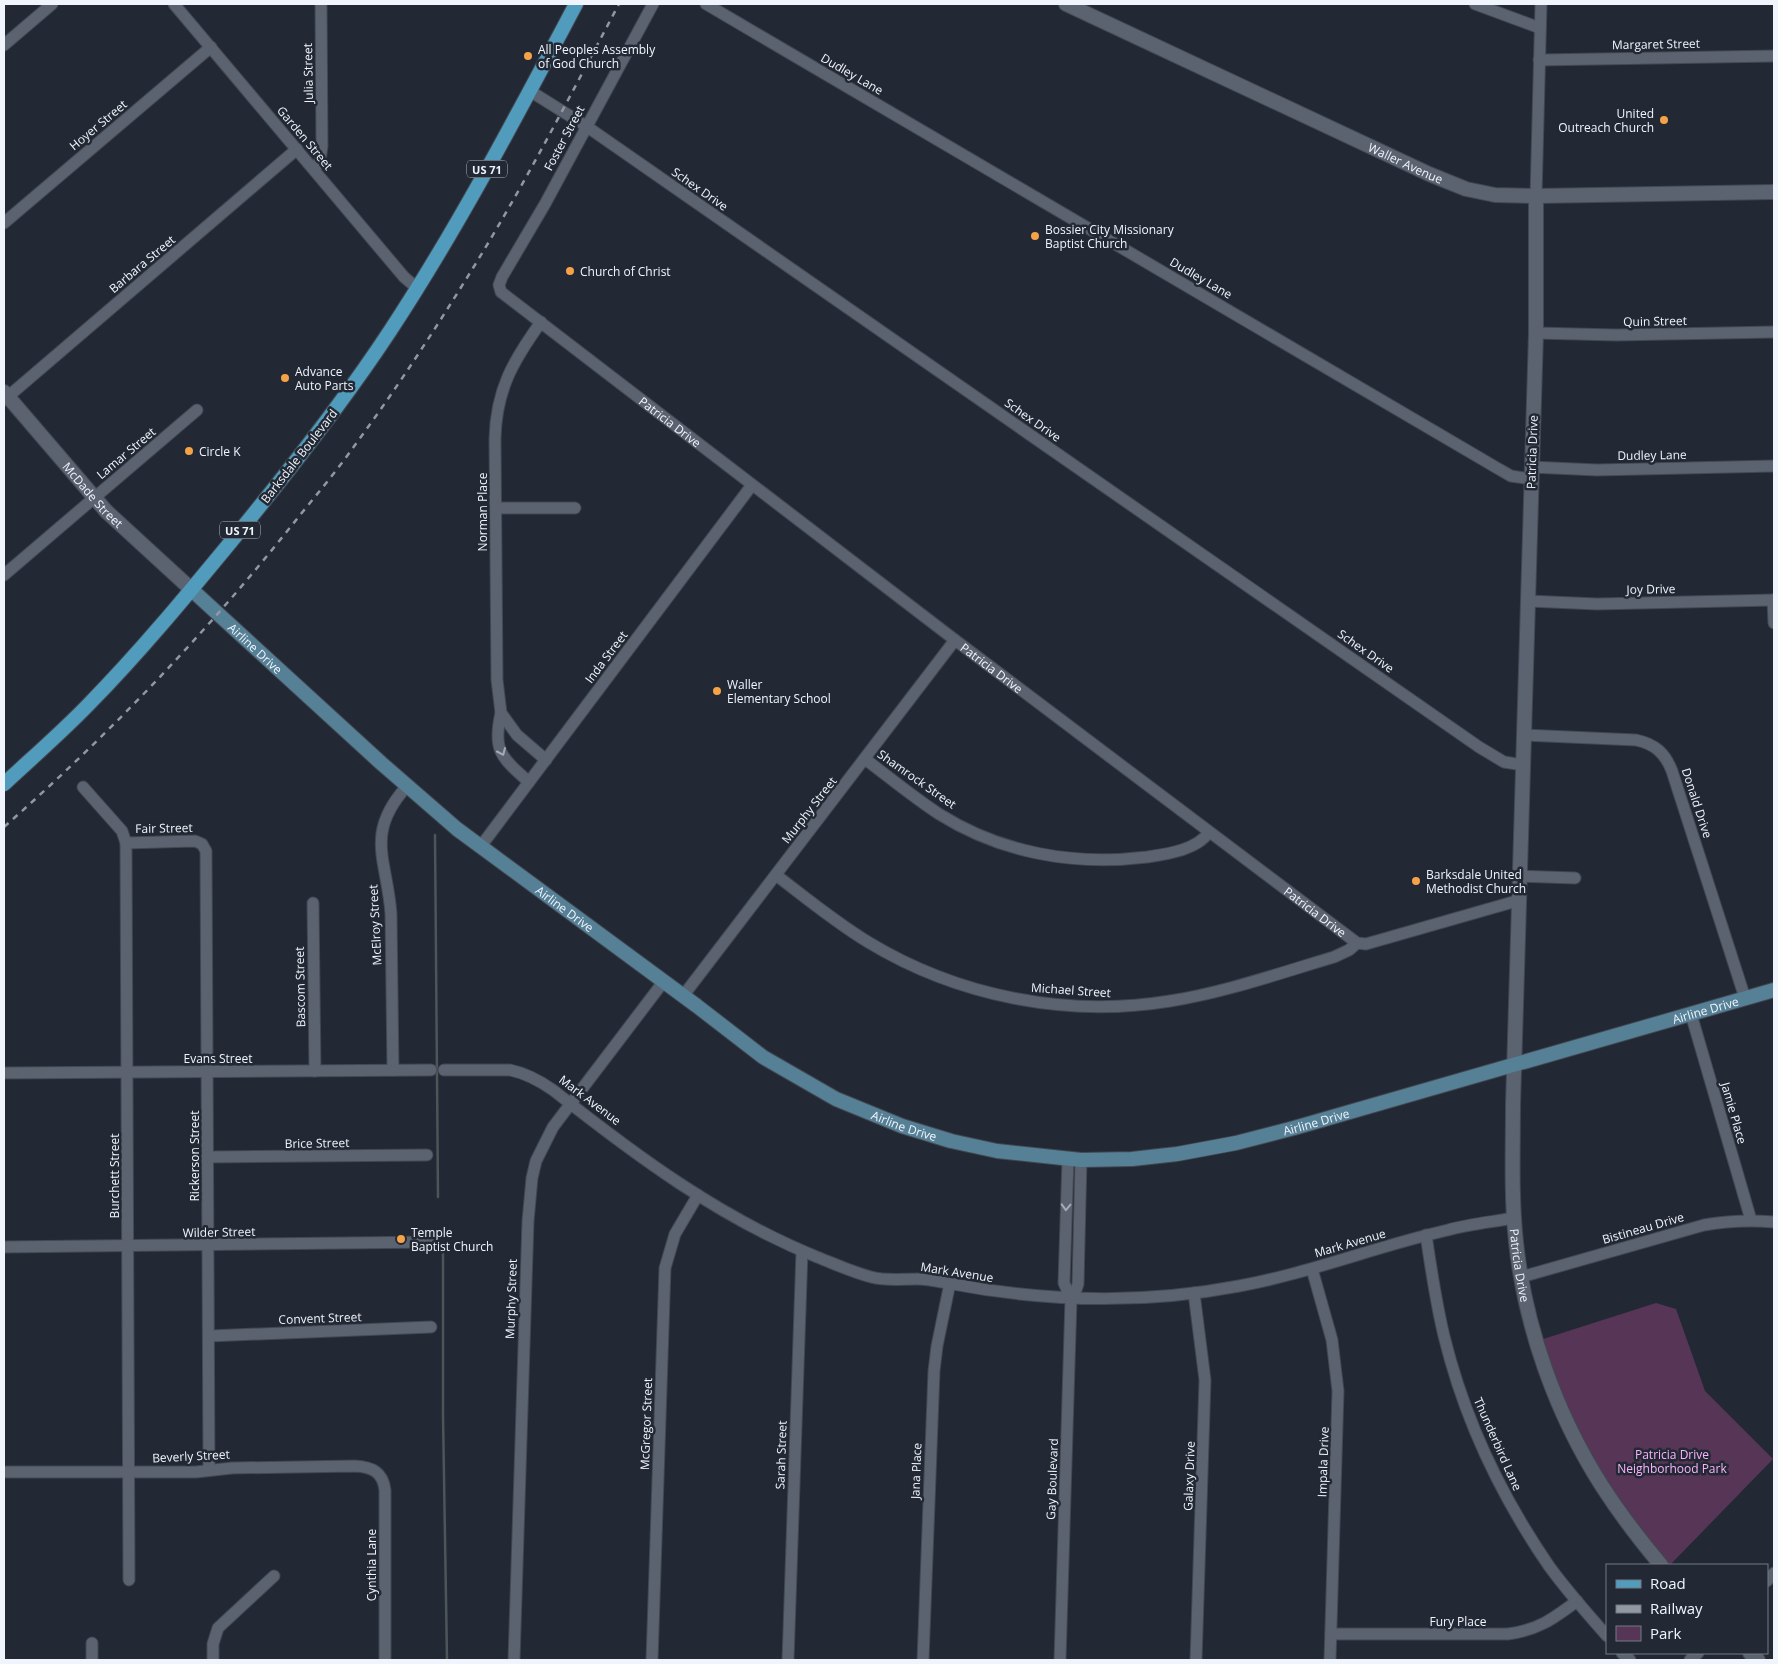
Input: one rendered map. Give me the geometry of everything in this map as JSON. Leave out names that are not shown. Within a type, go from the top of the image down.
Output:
[{"type":"main road","name":"Barksdale Boulevard","points":[[4,784],[87,706],[156,632],[315,437],[364,370],[417,288],[478,186],[576,4]]},
{"type":"main road","name":"Airline Drive","points":[[192,590],[407,786],[457,829],[664,981],[763,1057],[836,1099],[932,1136],[997,1151],[1075,1159],[1114,1160],[1154,1157],[1236,1143],[1774,990]]},
{"type":"street","points":[[4,45],[52,4]]},
{"type":"street","name":"Garden Street","points":[[174,4],[404,277],[417,288]]},
{"type":"street","name":"Julia Street","points":[[314,169],[320,161],[322,146],[321,4]]},
{"type":"street","name":"Foster Street","points":[[499,285],[503,274],[534,224],[653,4]]},
{"type":"street","name":"Dudley Lane","points":[[706,4],[1512,476],[1531,473],[1597,470],[1774,466]]},
{"type":"street","name":"Waller Avenue","points":[[1066,4],[1448,182],[1481,193],[1536,196],[1774,192]]},
{"type":"street","points":[[1475,4],[1540,28]]},
{"type":"street","name":"Patricia Drive","points":[[1541,4],[1536,196],[1536,333],[1514,1065],[1512,1180],[1514,1218],[1521,1277],[1534,1332],[1546,1369],[1576,1441],[1614,1504],[1660,1564]]},
{"type":"street","name":"Hoyer Street","points":[[4,223],[211,47]]},
{"type":"street","name":"Margaret Street","points":[[1539,60],[1774,56]]},
{"type":"street","name":"Schex Drive","points":[[530,91],[586,126],[1479,747],[1504,762],[1523,765]]},
{"type":"street","name":"Barbara Street","points":[[5,396],[297,149]]},
{"type":"street","name":"Patricia Drive","points":[[499,285],[504,295],[955,640],[1357,943],[1366,944],[1520,900]]},
{"type":"street","name":"Norman Place","points":[[529,782],[503,757],[499,750],[497,732],[501,713],[497,680],[495,426],[501,393],[508,374],[519,352],[541,322]]},
{"type":"street","name":"Quin Street","points":[[1536,333],[1616,336],[1774,332]]},
{"type":"street","name":"McDade Street","points":[[5,396],[120,525],[192,590]]},
{"type":"street","name":"Lamar Street","points":[[4,575],[197,410]]},
{"type":"street","name":"Inda Street","points":[[481,846],[752,485]]},
{"type":"street","points":[[496,508],[575,508]]},
{"type":"street","points":[[1774,600],[1774,624]]},
{"type":"street","name":"Joy Drive","points":[[1528,601],[1597,604],[1774,600]]},
{"type":"street","name":"Murphy Street","points":[[683,996],[955,640]]},
{"type":"street","name":"Norman Place","points":[[501,713],[516,735],[546,760]]},
{"type":"street","name":"Donald Drive","points":[[1524,736],[1636,740],[1652,745],[1664,755],[1672,771],[1745,998]]},
{"type":"street","name":"Shamrock Street","points":[[865,759],[940,815],[997,843],[1025,851],[1082,860],[1142,858],[1191,846],[1204,839],[1209,832]]},
{"type":"street","name":"McElroy Street","points":[[393,1070],[391,914],[380,850],[386,818],[395,801],[407,786]]},
{"type":"street","name":"Burchett Street","points":[[83,787],[122,831],[126,843],[129,1580]]},
{"type":"street","name":"Fair Street","points":[[126,843],[195,841],[202,844]]},
{"type":"street","name":"Rickerson Street","points":[[202,844],[206,856],[209,1469]]},
{"type":"street","name":"Michael Street","points":[[776,875],[849,930],[907,964],[989,993],[1052,1004],[1087,1007],[1127,1006],[1188,998],[1247,983],[1334,957],[1349,950],[1357,943]]},
{"type":"street","points":[[1520,876],[1575,878]]},
{"type":"street","name":"Bascom Street","points":[[313,903],[315,1071]]},
{"type":"street","name":"Murphy Street","points":[[514,1660],[529,1199],[536,1161],[553,1127],[570,1103],[664,981]]},
{"type":"street","name":"Jamie Place","points":[[1691,1014],[1751,1220]]},
{"type":"street","name":"Evans Street","points":[[4,1073],[431,1070]]},
{"type":"street","name":"Mark Avenue","points":[[444,1070],[500,1070],[518,1072],[545,1084],[668,1176],[698,1196],[753,1228],[802,1251],[876,1278],[926,1280],[1015,1295],[1071,1299],[1130,1299],[1194,1293],[1274,1279],[1426,1235],[1462,1226],[1514,1218]]},
{"type":"street","name":"Brice Street","points":[[207,1157],[427,1155]]},
{"type":"street","name":"Gay Boulevard","points":[[1060,1660],[1071,1299],[1078,1284],[1075,1159]]},
{"type":"street","name":"McGregor Street","points":[[652,1660],[666,1268],[675,1234],[698,1196]]},
{"type":"street","name":"Bistineau Drive","points":[[1521,1277],[1704,1225],[1751,1220],[1774,1222]]},
{"type":"street","name":"Thunderbird Lane","points":[[1426,1235],[1444,1336],[1457,1383],[1476,1433],[1517,1516],[1551,1567],[1606,1635]]},
{"type":"street","name":"Wilder Street","points":[[4,1247],[434,1242]]},
{"type":"street","name":"Sarah Street","points":[[788,1660],[802,1251]]},
{"type":"street","name":"Impala Drive","points":[[1312,1268],[1332,1340],[1338,1391],[1330,1660]]},
{"type":"street","name":"Jana Place","points":[[923,1660],[934,1371],[938,1340],[950,1284]]},
{"type":"street","name":"Galaxy Drive","points":[[1194,1293],[1205,1380],[1196,1660]]},
{"type":"street","name":"Convent Street","points":[[209,1336],[431,1327]]},
{"type":"street","name":"Beverly Street","points":[[4,1472],[196,1472],[209,1469],[355,1466],[369,1468],[378,1472]]},
{"type":"street","name":"Cynthia Lane","points":[[378,1472],[384,1481],[385,1660]]},
{"type":"street","points":[[213,1660],[213,1644],[218,1628],[274,1576]]},
{"type":"street","name":"Fury Place","points":[[1331,1634],[1508,1634],[1531,1630],[1546,1623],[1577,1601]]},
{"type":"street","points":[[92,1643],[92,1660]]},
{"type":"green space","name":"Patricia Drive Neighborhood Park","points":[[1656,1303],[1676,1309],[1705,1391],[1773,1459],[1671,1564],[1660,1564],[1576,1441],[1537,1341]]},
{"type":"waterway","points":[[435,835],[438,1197]]},
{"type":"waterway","points":[[443,1246],[443,1415],[447,1660]]},
{"type":"railway","points":[[4,827],[83,754],[159,678],[266,557],[342,463],[401,380],[493,236],[619,4]]},
{"type":"place","name":"All Peoples Assembly of God Church","points":[[528,56]]},
{"type":"place","name":"United Outreach Church","points":[[1664,120]]},
{"type":"place","name":"Bossier City Missionary Baptist Church","points":[[1035,236]]},
{"type":"place","name":"Church of Christ","points":[[570,271]]},
{"type":"place","name":"Advance Auto Parts","points":[[285,378]]},
{"type":"place","name":"Circle K","points":[[189,451]]},
{"type":"place","name":"Waller Elementary School","points":[[717,691]]},
{"type":"place","name":"Barksdale United Methodist Church","points":[[1416,881]]},
{"type":"place","name":"Temple Baptist Church","points":[[401,1239]]}]
